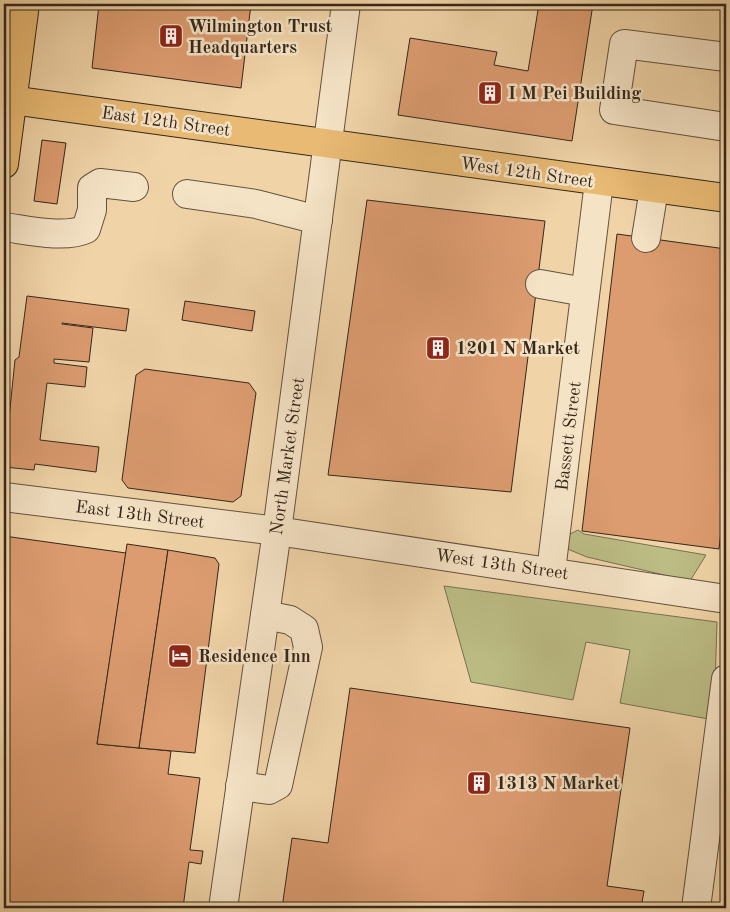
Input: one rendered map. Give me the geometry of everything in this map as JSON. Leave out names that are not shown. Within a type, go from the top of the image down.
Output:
[{"type":"main road","points":[[4,164],[8,100],[25,4]]},
{"type":"main road","name":"East 12th Street","points":[[8,100],[328,144]]},
{"type":"main road","name":"West 12th Street","points":[[328,144],[726,198]]},
{"type":"street","name":"North Market Street","points":[[223,908],[277,531],[346,4]]},
{"type":"street","points":[[726,57],[624,44],[614,110],[726,128]]},
{"type":"street","name":"Bassett Street","points":[[551,571],[599,182]]},
{"type":"street","points":[[4,227],[42,232],[78,233],[86,229],[92,210],[92,188],[100,183],[134,187]]},
{"type":"street","points":[[637,236],[644,187]]},
{"type":"street","points":[[187,194],[256,204],[318,220]]},
{"type":"street","points":[[540,284],[585,292]]},
{"type":"street","name":"East 13th Street","points":[[4,497],[277,531]]},
{"type":"street","name":"West 13th Street","points":[[277,531],[726,599]]},
{"type":"street","points":[[240,786],[269,790],[278,785],[308,647],[304,629],[290,620],[265,615]]},
{"type":"street","points":[[696,908],[718,802],[726,679]]},
{"type":"green space","points":[[578,530],[584,534],[706,555],[690,581],[587,557],[565,548],[564,537]]},
{"type":"green space","points":[[444,586],[717,622],[714,720],[620,703],[630,650],[586,642],[573,700],[471,682]]},
{"type":"building","name":"Wilmington Trust Headquarters","points":[[99,4],[251,4],[241,88],[92,68]]},
{"type":"building","name":"I M Pei Building","points":[[539,4],[593,4],[572,141],[398,115],[410,38],[497,52],[494,65],[528,71]]},
{"type":"building","points":[[42,140],[66,143],[57,204],[34,201]]},
{"type":"building","name":"1201 N Market","points":[[367,200],[545,221],[511,492],[328,475]]},
{"type":"building","points":[[617,234],[726,249],[726,487],[719,549],[582,531]]},
{"type":"building","points":[[27,296],[129,309],[126,331],[62,323],[93,328],[89,362],[54,359],[54,363],[87,367],[85,387],[47,383],[40,440],[99,447],[96,472],[35,464],[34,470],[4,467],[15,360],[19,357]]},
{"type":"building","points":[[185,301],[255,311],[252,331],[182,320]]},
{"type":"building","points":[[145,369],[249,383],[256,393],[241,496],[233,502],[128,488],[122,480],[136,375]]},
{"type":"building","points":[[4,536],[126,553],[97,744],[171,751],[168,774],[200,778],[190,850],[203,851],[201,864],[189,862],[183,908],[4,908]]},
{"type":"building","points":[[127,544],[168,550],[139,748],[97,744]]},
{"type":"building","name":"Residence Inn","points":[[168,550],[215,558],[219,564],[195,753],[139,748]]},
{"type":"building","name":"1313 N Market","points":[[350,688],[630,728],[607,886],[644,891],[641,908],[282,908],[292,838],[328,843]]},
{"type":"place","name":"Wilmington Trust Headquarters","points":[[171,36]]},
{"type":"place","name":"I M Pei Building","points":[[490,93]]},
{"type":"place","name":"1201 N Market","points":[[438,348]]},
{"type":"place","name":"Residence Inn","points":[[180,656]]},
{"type":"place","name":"1313 N Market","points":[[479,783]]}]
